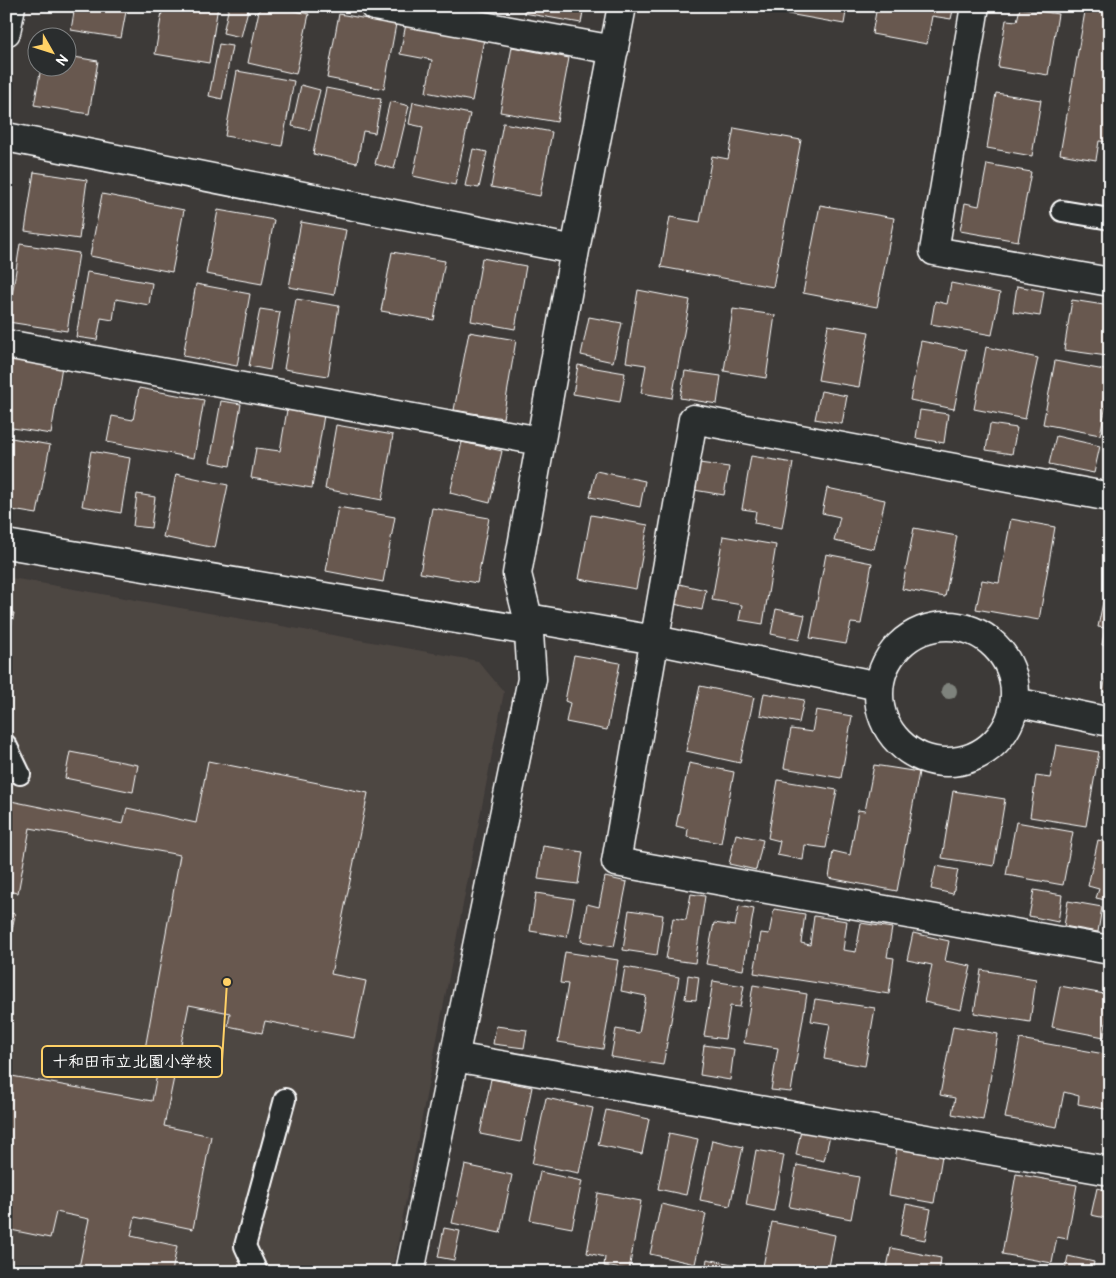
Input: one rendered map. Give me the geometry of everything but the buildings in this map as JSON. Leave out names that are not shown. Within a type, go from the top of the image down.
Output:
[{"type":"street","points":[[6,32],[11,6]]},
{"type":"street","points":[[374,6],[614,50]]},
{"type":"street","points":[[410,1272],[532,679],[529,624],[517,574],[575,250],[622,6]]},
{"type":"street","points":[[975,6],[934,251],[1110,282]]},
{"type":"street","points":[[6,137],[575,250]]},
{"type":"street","points":[[6,344],[540,441]]},
{"type":"street","points":[[1110,497],[693,419],[616,862],[1110,950]]},
{"type":"street","points":[[6,544],[529,624],[655,640],[879,686]]},
{"type":"street","points":[[934,626],[956,626],[976,632],[994,644],[1008,661],[1015,681],[1015,702],[1008,725],[994,744],[974,757],[950,762],[927,760],[906,749],[889,731],[880,710],[879,686],[885,665],[897,647],[914,634],[934,626]]},
{"type":"street","points":[[1015,702],[1110,722]]},
{"type":"street","points":[[454,1057],[1110,1171]]},
{"type":"lane","points":[[1062,211],[1110,219]]},
{"type":"lane","points":[[6,745],[20,774]]},
{"type":"lane","points":[[258,1272],[245,1246],[285,1099]]},
{"type":"shaded area","points":[[6,577],[478,661],[504,692],[392,1272],[6,1272]]},
{"type":"place","name":"十和田市立北園小学校","points":[[227,982]]}]
